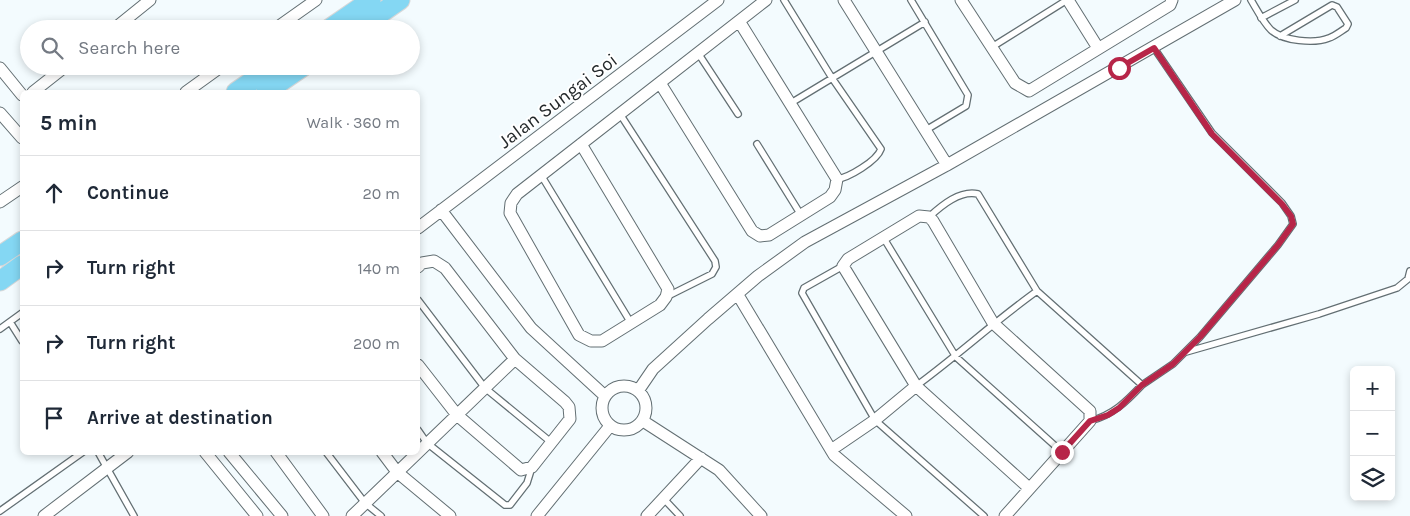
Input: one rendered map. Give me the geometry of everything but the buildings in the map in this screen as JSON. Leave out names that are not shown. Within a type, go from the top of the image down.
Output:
[{"type":"highway","points":[[342,20],[371,0]]},
{"type":"highway","points":[[371,20],[400,0]]},
{"type":"highway","points":[[239,90],[261,75]]},
{"type":"highway","points":[[269,90],[291,75]]},
{"type":"highway","points":[[0,256],[20,242]]},
{"type":"highway","points":[[0,281],[20,266]]},
{"type":"street","points":[[125,20],[150,0]]},
{"type":"street","points":[[288,20],[316,0]]},
{"type":"street","name":"Jalan Sungai Soi","points":[[420,226],[718,0]]},
{"type":"street","points":[[581,144],[668,289],[666,298],[660,305],[602,341],[591,341],[579,335],[510,213],[511,203],[517,194],[541,176],[581,144],[766,0]]},
{"type":"street","points":[[844,0],[877,50],[947,165]]},
{"type":"street","points":[[962,0],[1016,83],[1029,90],[1171,3]]},
{"type":"street","points":[[1067,0],[1098,48]]},
{"type":"street","points":[[638,391],[653,369],[758,276],[805,242],[947,165],[1235,0]]},
{"type":"street","points":[[660,83],[752,231],[760,236],[769,235],[830,196],[835,190],[837,179],[739,21]]},
{"type":"street","points":[[0,68],[20,93]]},
{"type":"street","points":[[36,90],[55,75]]},
{"type":"street","points":[[189,90],[210,75]]},
{"type":"street","points":[[0,113],[20,136]]},
{"type":"street","points":[[1,199],[20,188]]},
{"type":"street","points":[[441,210],[531,328],[605,396]]},
{"type":"street","points":[[1005,516],[1028,488],[1090,421],[1091,416],[1087,407],[993,323],[929,217],[919,216],[844,264],[916,386],[1028,488]]},
{"type":"street","points":[[420,264],[434,261],[445,268],[515,359],[566,402],[569,407],[570,419],[532,467],[521,470],[457,415],[420,368]]},
{"type":"street","points":[[738,294],[840,462],[906,516]]},
{"type":"street","points":[[420,450],[515,359]]},
{"type":"street","points":[[624,386],[638,391],[646,402],[643,420],[629,430],[622,431],[610,426],[602,414],[601,408],[605,396],[610,390],[624,386]]},
{"type":"street","points":[[831,450],[875,420],[916,386]]},
{"type":"street","points":[[643,420],[719,470],[762,516]]},
{"type":"street","points":[[537,516],[610,426]]},
{"type":"street","points":[[44,516],[124,455]]},
{"type":"street","points":[[207,455],[257,516]]},
{"type":"street","points":[[232,455],[282,516]]},
{"type":"street","points":[[278,455],[324,516]]},
{"type":"street","points":[[384,455],[397,472],[450,516]]},
{"type":"street","points":[[352,516],[415,455]]},
{"type":"street","points":[[647,516],[701,458]]},
{"type":"lane","points":[[784,0],[832,78],[881,149],[877,156],[848,176],[837,179]]},
{"type":"lane","points":[[911,0],[968,95],[969,100],[966,106],[926,130]]},
{"type":"lane","points":[[992,46],[1067,0]]},
{"type":"lane","points":[[1251,0],[1262,18],[1280,36],[1308,40],[1328,39],[1346,28],[1348,24],[1337,7],[1332,5],[1280,36]]},
{"type":"lane","points":[[1262,18],[1295,0]]},
{"type":"lane","points":[[791,103],[925,22]]},
{"type":"lane","points":[[1090,421],[1114,412],[1142,385],[1173,364],[1278,245],[1293,224],[1293,220],[1282,204],[1212,134],[1154,48]]},
{"type":"lane","points":[[698,53],[738,114]]},
{"type":"lane","points":[[620,114],[715,261],[716,267],[712,274],[666,298]]},
{"type":"lane","points":[[757,144],[801,215]]},
{"type":"lane","points":[[541,176],[631,323]]},
{"type":"lane","points":[[929,217],[939,208],[963,194],[970,192],[978,194],[1037,292],[1142,385]]},
{"type":"lane","points":[[883,238],[956,357],[1062,452]]},
{"type":"lane","points":[[844,264],[804,288],[802,293],[875,420],[984,516]]},
{"type":"lane","points":[[1184,352],[1319,314],[1397,288],[1408,279],[1410,271]]},
{"type":"lane","points":[[916,386],[956,357],[993,323],[1037,292]]},
{"type":"lane","points":[[420,303],[485,388],[552,443]]},
{"type":"lane","points":[[0,329],[20,314]]},
{"type":"lane","points":[[10,322],[20,338]]},
{"type":"lane","points":[[420,433],[428,443],[505,505],[510,505],[527,483],[532,467]]},
{"type":"lane","points":[[0,512],[79,455]]},
{"type":"lane","points":[[100,455],[134,516]]},
{"type":"lane","points":[[328,455],[365,503],[381,516]]},
{"type":"lane","points":[[664,498],[680,516]]},
{"type":"route","points":[[1062,452],[1090,421],[1108,415],[1119,408],[1142,385],[1173,364],[1200,337],[1278,245],[1293,224],[1291,216],[1282,204],[1212,134],[1154,48],[1119,68]]}]
